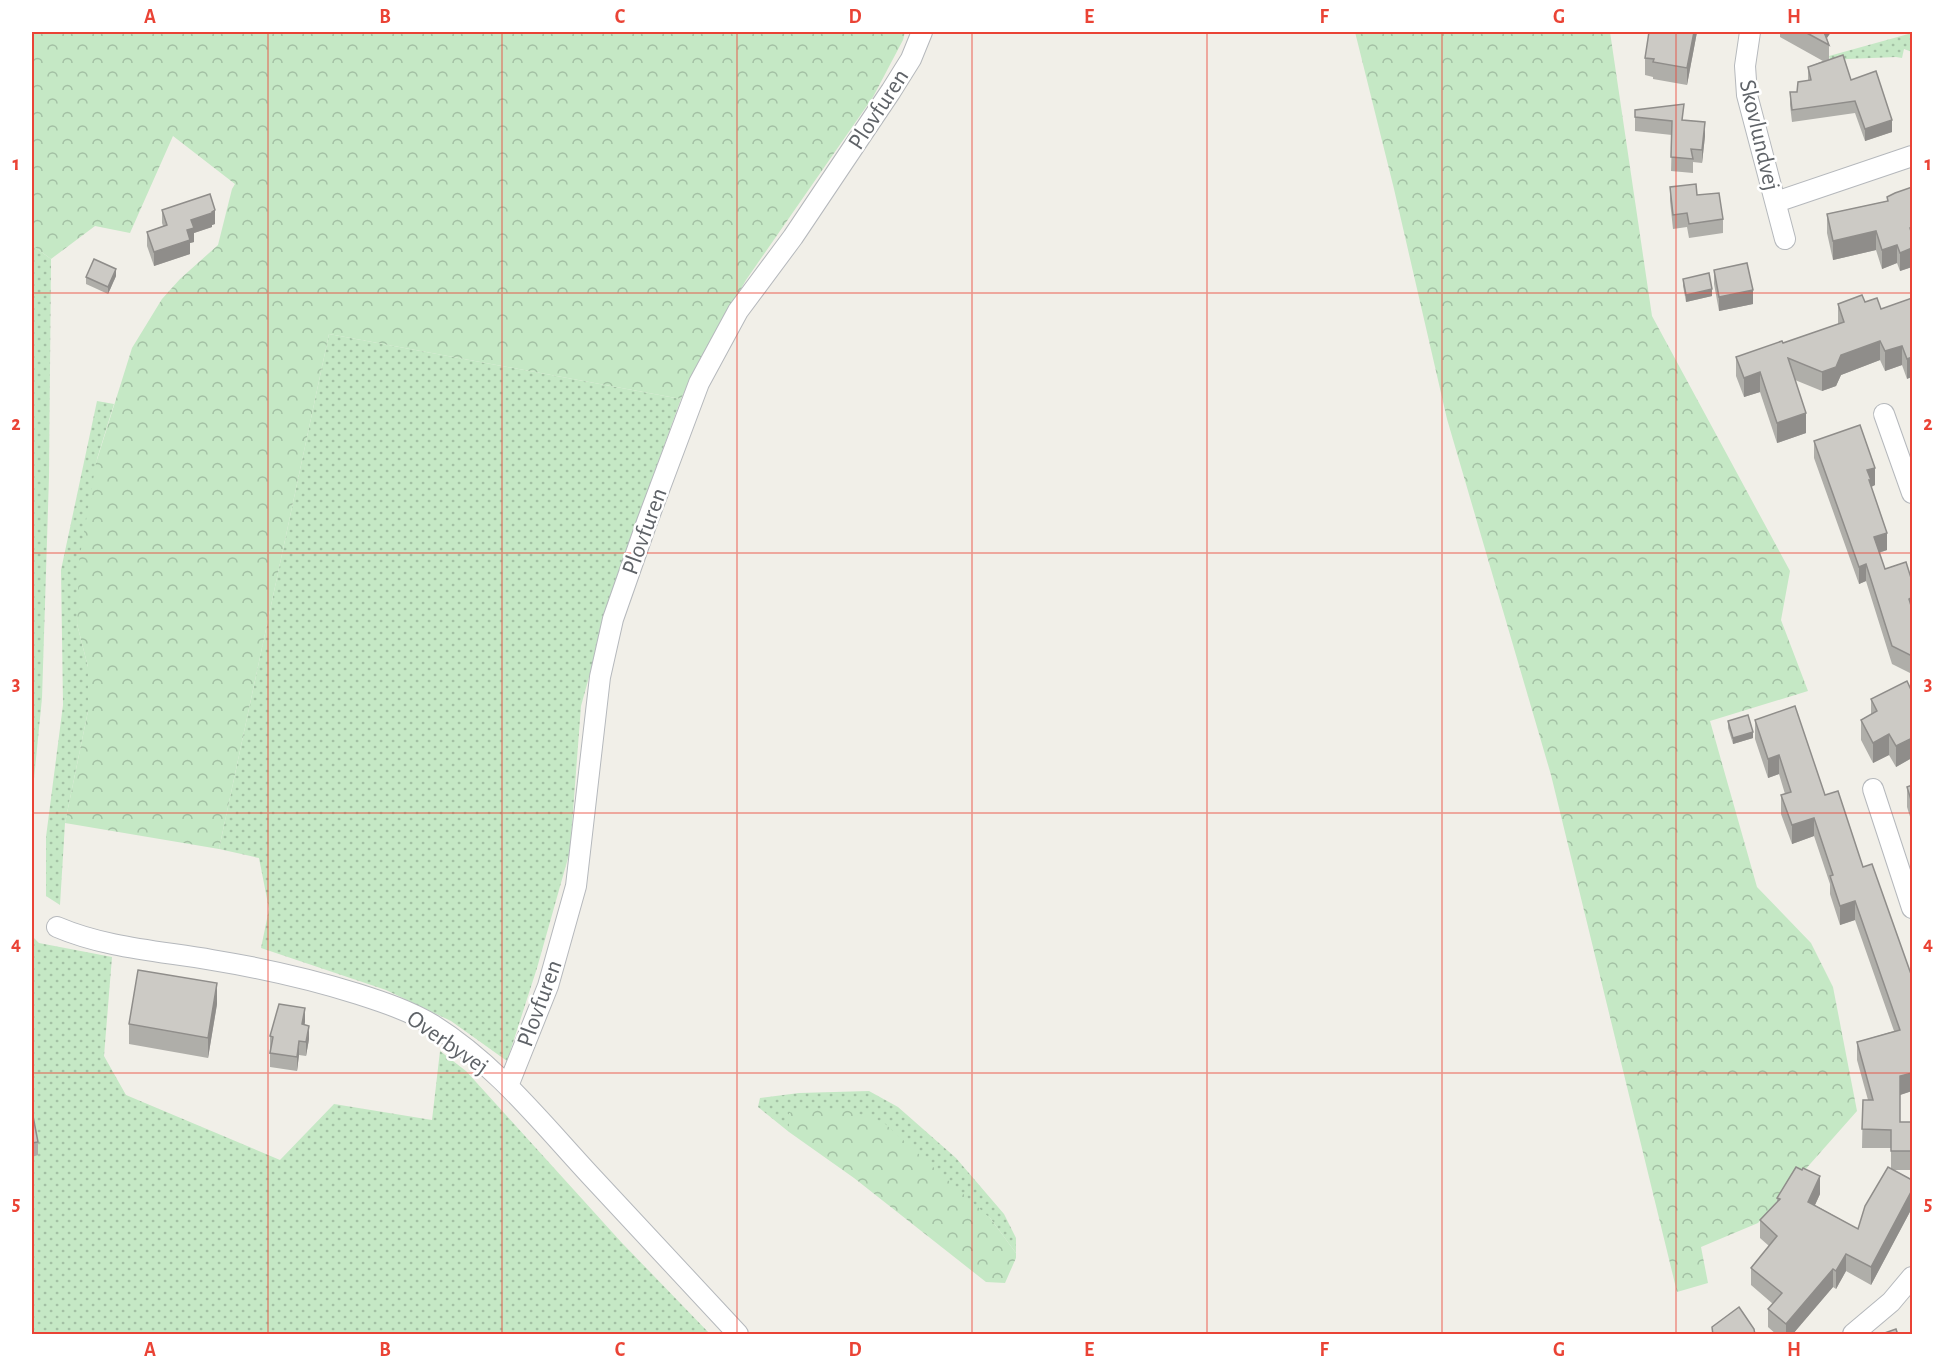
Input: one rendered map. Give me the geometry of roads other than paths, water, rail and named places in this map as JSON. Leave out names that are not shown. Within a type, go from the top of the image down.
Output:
[{"type":"street","name":"Plovfuren","points":[[508,1086],[548,986],[576,886],[600,677],[613,619],[699,383],[738,311],[793,237],[891,92],[911,59],[922,32]]},
{"type":"street","name":"Skovlundvej","points":[[1750,32],[1745,66],[1748,95],[1785,239]]},
{"type":"street","name":"Skovlundvej","points":[[1776,202],[1912,156]]},
{"type":"street","points":[[1884,414],[1912,493]]},
{"type":"street","points":[[1873,789],[1912,908]]},
{"type":"street","name":"Overbyvej","points":[[57,927],[116,945],[286,974],[356,993],[396,1007],[432,1024],[508,1086],[738,1335]]},
{"type":"street","points":[[1853,1335],[1891,1302],[1912,1276]]}]
